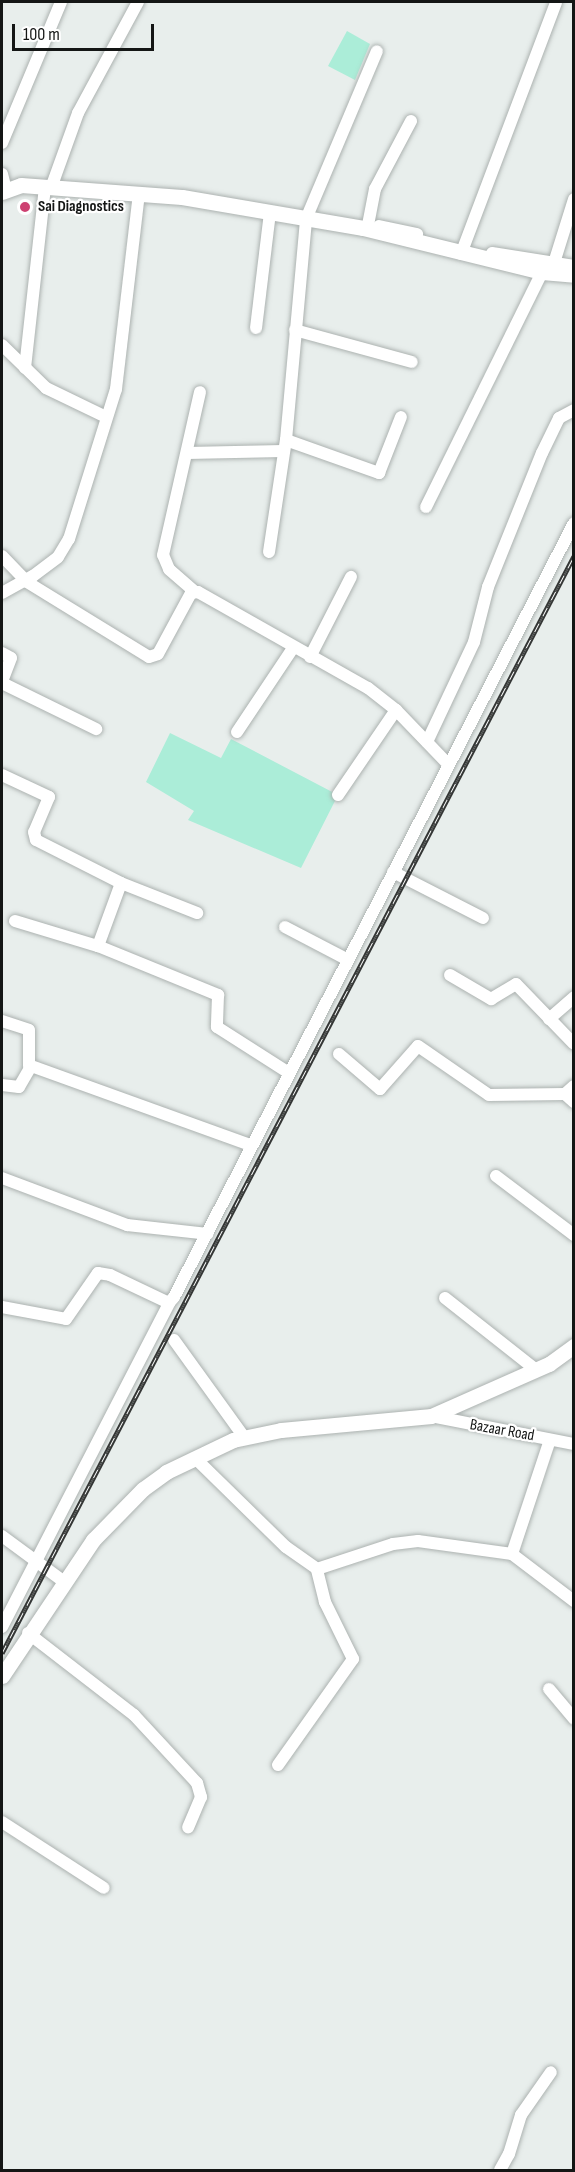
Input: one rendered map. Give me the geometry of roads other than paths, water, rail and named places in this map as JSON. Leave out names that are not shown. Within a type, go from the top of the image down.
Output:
[{"type":"main road","points":[[4,191],[21,185],[182,197],[366,227],[573,275]]},
{"type":"main road","points":[[2,1676],[28,1633],[93,1540],[143,1489],[195,1458],[244,1437],[402,1416],[431,1416],[536,1369],[573,1346]]},
{"type":"street","points":[[2,143],[61,2]]},
{"type":"street","points":[[25,368],[48,187],[78,112],[138,2]]},
{"type":"street","points":[[462,251],[556,2]]},
{"type":"street","points":[[269,552],[284,446],[306,219],[377,51]]},
{"type":"street","points":[[366,227],[375,189],[411,121]]},
{"type":"street","points":[[2,174],[4,191]]},
{"type":"street","points":[[2,593],[27,582],[58,557],[69,539],[121,367],[139,194]]},
{"type":"street","points":[[426,507],[548,268],[573,199]]},
{"type":"street","points":[[256,328],[270,213]]},
{"type":"street","points":[[548,268],[573,266]]},
{"type":"street","points":[[295,330],[412,362]]},
{"type":"street","points":[[2,345],[56,394],[106,417]]},
{"type":"street","points":[[200,392],[163,562],[194,591],[368,688],[396,710],[448,764]]},
{"type":"street","points":[[427,742],[474,642],[488,587],[542,453],[559,418],[573,410]]},
{"type":"street","points":[[186,453],[284,446],[379,473],[401,417]]},
{"type":"street","points":[[2,1627],[169,1304],[208,1234],[251,1145],[573,523]]},
{"type":"street","points":[[2,556],[27,582],[152,657],[158,654],[194,591]]},
{"type":"street","points":[[310,657],[351,578]]},
{"type":"street","points":[[237,732],[293,648]]},
{"type":"street","points":[[2,653],[11,658],[2,682],[96,729]]},
{"type":"street","points":[[338,795],[396,710]]},
{"type":"street","points":[[2,775],[49,797],[34,832],[36,840],[121,883],[197,913]]},
{"type":"street","points":[[393,872],[483,918]]},
{"type":"street","points":[[98,946],[121,883]]},
{"type":"street","points":[[15,921],[98,946],[218,995],[221,1001],[217,1027],[289,1072]]},
{"type":"street","points":[[285,927],[348,960]]},
{"type":"street","points":[[450,975],[491,999],[516,984],[573,1044]]},
{"type":"street","points":[[549,1019],[573,997]]},
{"type":"street","points":[[2,1021],[29,1030],[29,1066],[19,1087],[2,1085]]},
{"type":"street","points":[[339,1054],[380,1089],[418,1046],[473,1088],[489,1095],[571,1094]]},
{"type":"street","points":[[29,1066],[251,1145]]},
{"type":"street","points":[[496,1176],[573,1235]]},
{"type":"street","points":[[2,1178],[127,1225],[208,1234]]},
{"type":"street","points":[[2,1307],[66,1319],[95,1276],[101,1273],[169,1304]]},
{"type":"street","points":[[445,1298],[536,1369]]},
{"type":"street","points":[[174,1340],[244,1437]]},
{"type":"street","name":"Bazaar Road","points":[[431,1416],[573,1444]]},
{"type":"street","points":[[512,1554],[550,1440]]},
{"type":"street","points":[[195,1458],[286,1547],[317,1569],[326,1602],[354,1659],[278,1765]]},
{"type":"street","points":[[2,1536],[63,1581]]},
{"type":"street","points":[[317,1569],[393,1544],[418,1541],[512,1554],[573,1601]]},
{"type":"street","points":[[28,1633],[134,1715],[197,1783],[201,1797],[188,1827]]},
{"type":"street","points":[[549,1689],[573,1719]]},
{"type":"street","points":[[2,1822],[104,1888]]},
{"type":"street","points":[[500,2170],[521,2115],[551,2072]]},
{"type":"railway","points":[[2,1653],[574,556]]},
{"type":"place","name":"Sai Diagnostics","points":[[25,207]]}]
